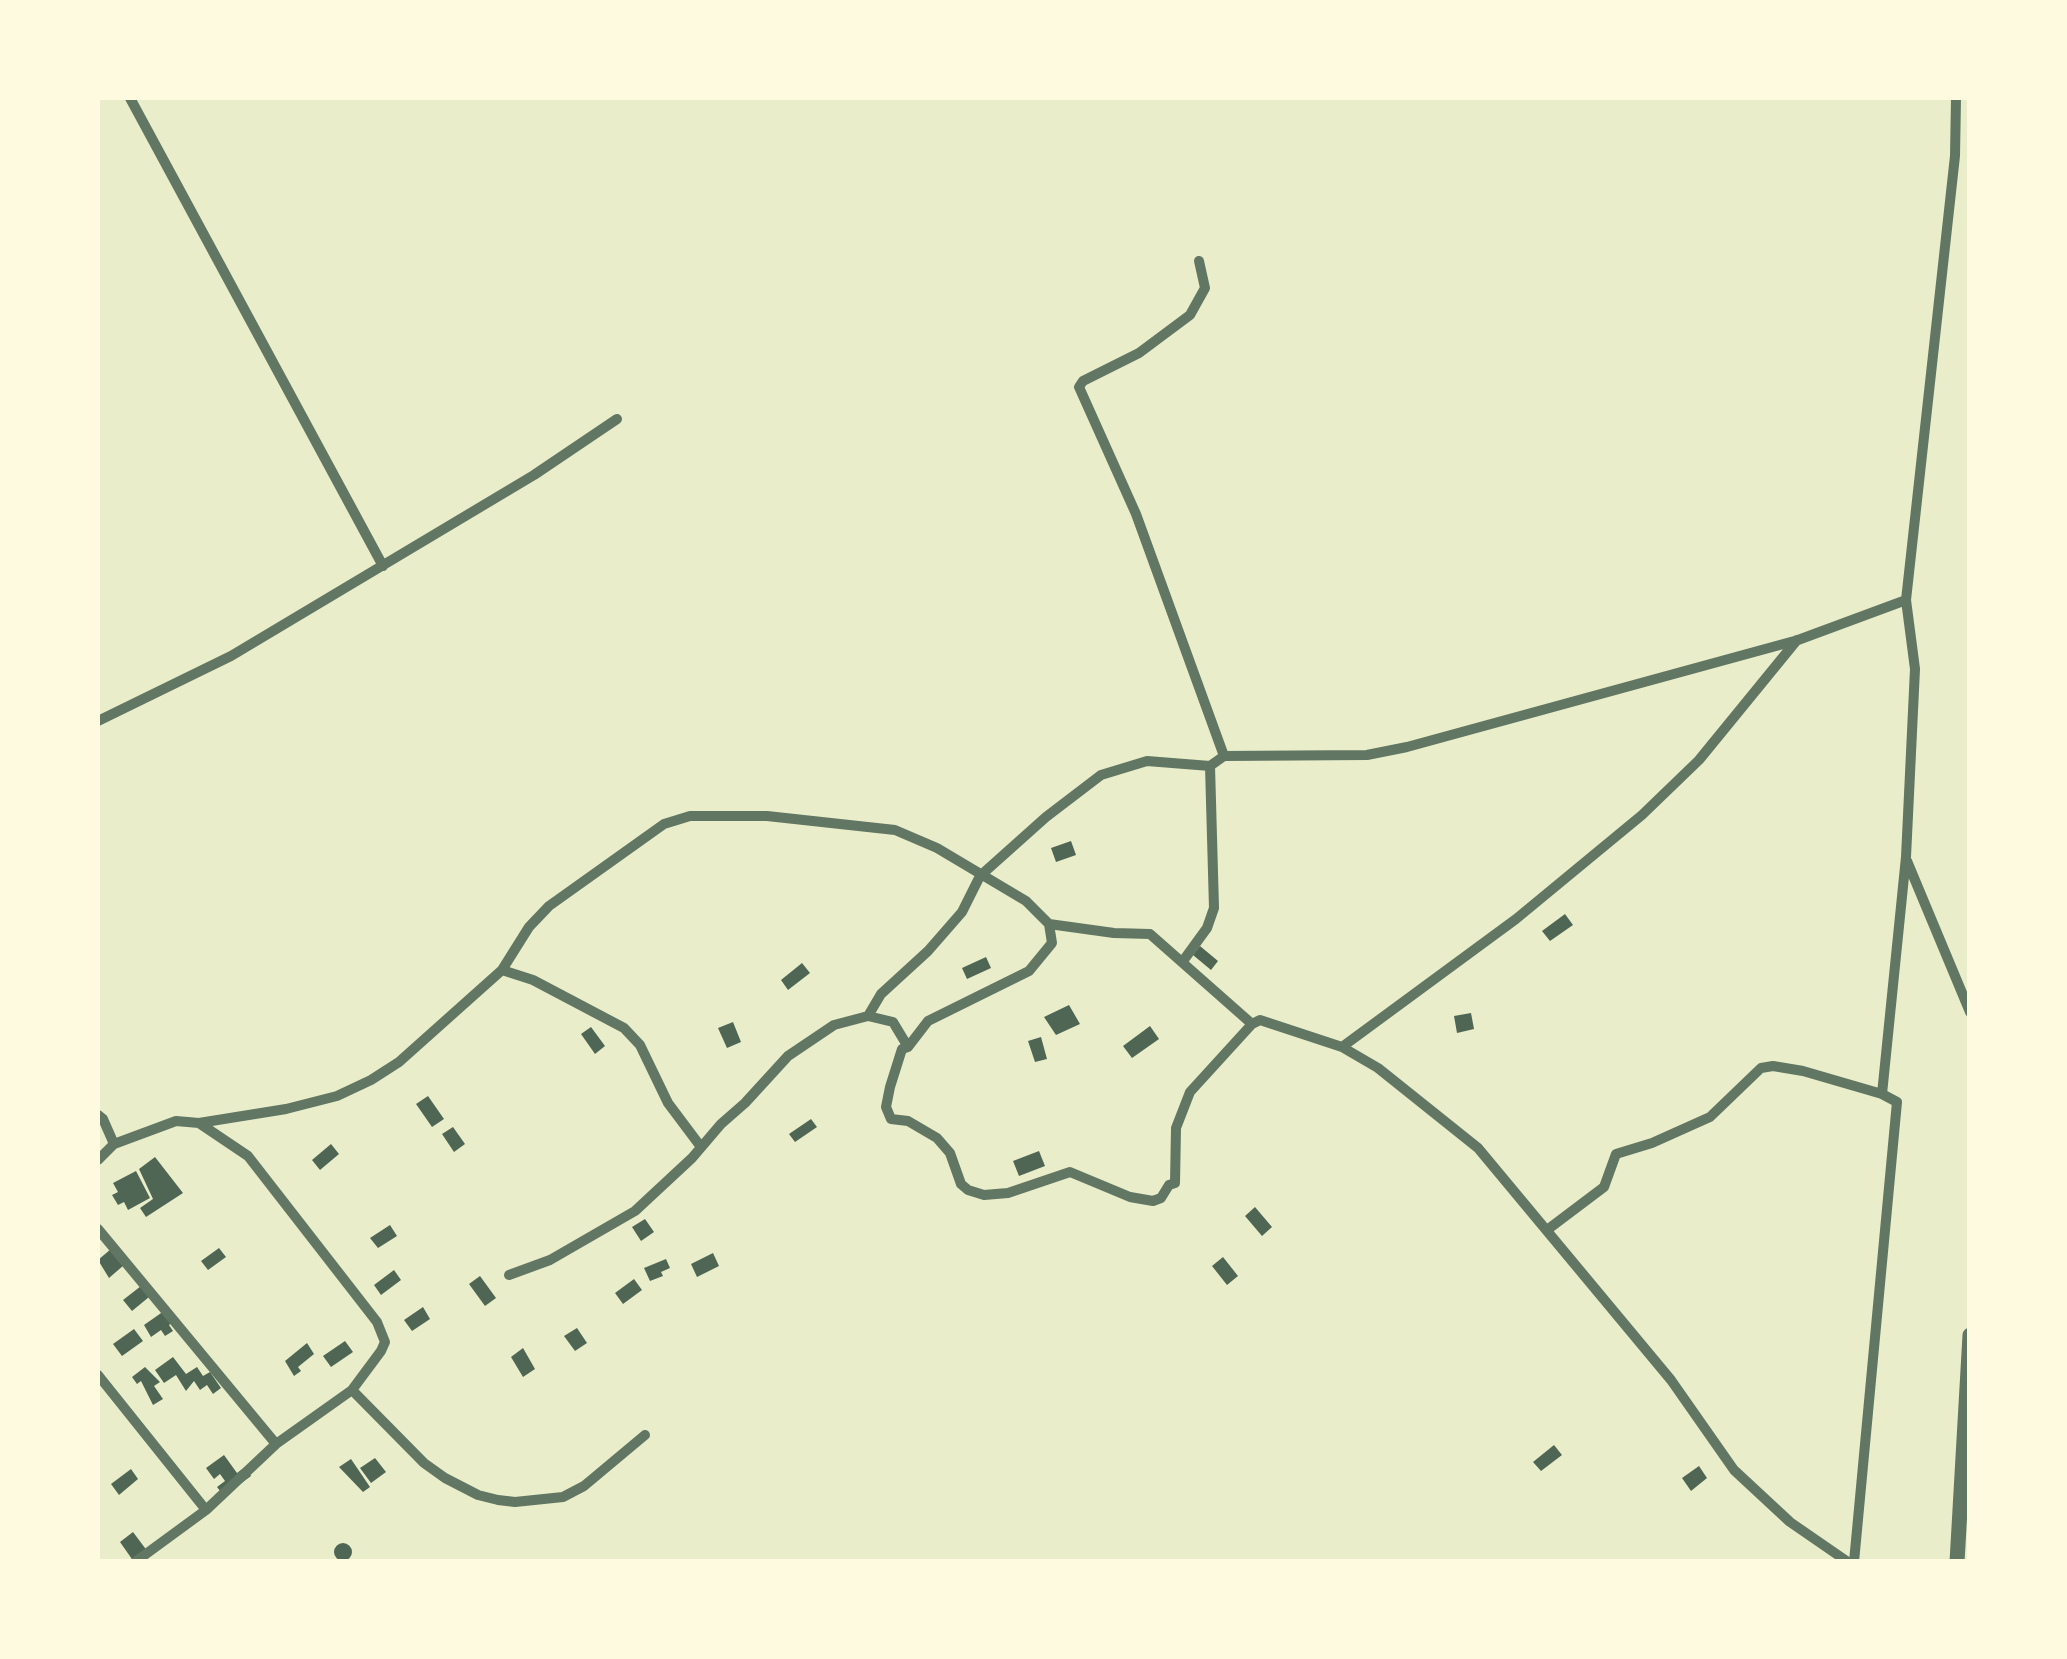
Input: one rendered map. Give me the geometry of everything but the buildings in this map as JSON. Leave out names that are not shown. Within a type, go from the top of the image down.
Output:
[{"type":"street","points":[[130,98],[384,566]]},
{"type":"street","points":[[1882,1094],[1906,858],[1915,670],[1906,600],[1955,156],[1956,98]]},
{"type":"street","points":[[1198,261],[1205,288],[1190,315],[1138,353],[1083,381],[1079,387],[1136,514],[1224,756]]},
{"type":"street","points":[[98,720],[231,656],[534,475],[617,419]]},
{"type":"street","points":[[868,1016],[881,994],[928,951],[962,912],[980,876],[1046,817],[1101,775],[1147,761],[1210,766],[1224,756],[1366,755],[1407,747],[1798,640],[1906,600]]},
{"type":"street","points":[[1342,1047],[1516,919],[1642,815],[1699,760],[1798,640]]},
{"type":"street","points":[[1184,960],[1207,928],[1214,908],[1210,766]]},
{"type":"street","points":[[98,1160],[114,1144],[176,1121],[200,1123],[286,1109],[338,1096],[371,1080],[399,1062],[502,970],[529,927],[548,906],[664,824],[690,816],[767,816],[895,830],[936,848],[1026,901],[1049,924],[1052,943],[1029,971],[928,1021],[908,1047],[902,1049],[894,1072],[887,1111],[892,1119],[908,1121],[937,1138],[950,1153],[961,1184],[968,1190],[984,1195],[1008,1193],[1070,1172],[1130,1197],[1153,1201],[1161,1198],[1168,1184],[1175,1183],[1176,1128],[1190,1092],[1252,1024],[1260,1020],[1342,1047],[1378,1068],[1478,1148],[1671,1380],[1734,1470],[1790,1522],[1851,1562],[1897,1102],[1802,1071],[1761,1068],[1710,1117],[1652,1144],[1616,1154],[1604,1187],[1547,1230]]},
{"type":"street","points":[[1906,858],[1970,1012]]},
{"type":"street","points":[[1049,924],[1150,934],[1252,1024]]},
{"type":"street","points":[[502,970],[534,980],[624,1028],[640,1045],[668,1103],[701,1147]]},
{"type":"street","points":[[510,1274],[550,1260],[636,1211],[788,1056],[834,1025],[868,1016],[893,1022],[908,1047]]},
{"type":"street","points":[[98,1115],[114,1144]]},
{"type":"street","points":[[134,1562],[206,1510],[276,1444],[352,1390],[382,1352],[385,1342],[383,1332],[248,1156],[200,1123]]},
{"type":"street","points":[[98,1230],[276,1444]]},
{"type":"street","points":[[1957,1562],[1970,1335]]},
{"type":"street","points":[[98,1375],[206,1510]]},
{"type":"street","points":[[352,1390],[424,1463],[478,1495],[498,1500],[563,1497],[584,1486],[645,1435]]}]
